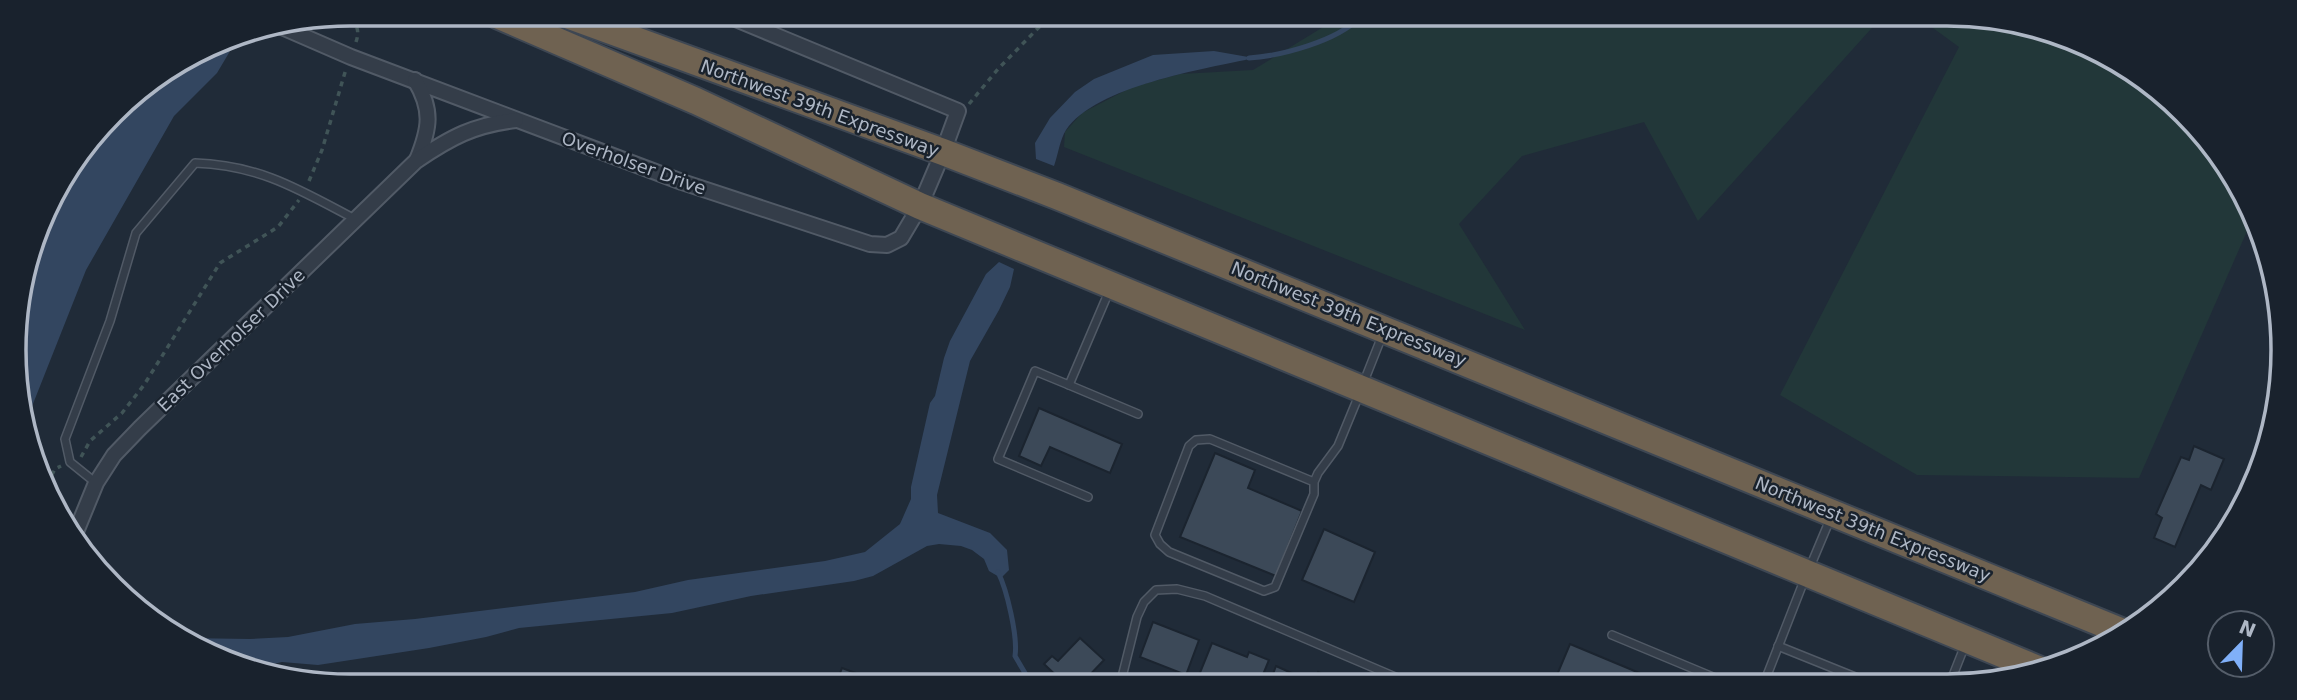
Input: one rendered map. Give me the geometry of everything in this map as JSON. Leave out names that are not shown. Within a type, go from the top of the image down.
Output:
[{"type":"highway","name":"Northwest 39th Expressway","points":[[522,26],[696,101],[920,206],[2025,665]]},
{"type":"highway","name":"Northwest 39th Expressway","points":[[597,26],[943,152],[1151,233],[2113,628]]},
{"type":"street","points":[[753,26],[958,111]]},
{"type":"street","name":"Overholser Drive","points":[[292,31],[351,57],[682,182],[870,244],[887,245],[901,238],[920,206],[958,111]]},
{"type":"street","name":"East Overholser Drive","points":[[415,80],[425,97],[428,122],[426,137],[416,161]]},
{"type":"street","name":"East Overholser Drive","points":[[78,526],[96,484],[114,455],[416,161],[466,132],[488,124],[517,120]]},
{"type":"lane","points":[[96,484],[70,462],[65,439],[110,321],[136,233],[195,163],[224,164],[278,179],[356,220]]},
{"type":"lane","points":[[1069,385],[1111,286]]},
{"type":"lane","points":[[1314,482],[1210,439],[1196,440],[1188,446],[1155,535],[1169,552],[1264,591],[1275,587],[1314,494],[1314,482],[1339,446],[1385,329]]},
{"type":"lane","points":[[1088,497],[999,459],[1035,371],[1138,414]]},
{"type":"lane","points":[[1767,674],[1832,513]]},
{"type":"lane","points":[[1123,674],[1137,617],[1144,602],[1156,590],[1177,589],[1205,596],[1388,674]]},
{"type":"lane","points":[[1612,635],[1706,674]]},
{"type":"lane","points":[[1954,674],[1967,640]]},
{"type":"lane","points":[[1778,646],[1848,674]]},
{"type":"path","points":[[357,26],[357,38]]},
{"type":"path","points":[[958,111],[971,103],[998,69],[1040,26]]},
{"type":"path","points":[[312,173],[322,150],[346,69]]},
{"type":"path","points":[[84,451],[90,441],[122,413],[144,385],[220,263],[278,227],[296,204]]},
{"type":"green space","points":[[1325,26],[1874,26],[1698,221],[1644,122],[1522,156],[1459,224],[1525,330],[1064,147],[1065,132],[1082,113],[1132,87],[1180,74],[1253,70]]},
{"type":"green space","points":[[1930,26],[1989,29],[2031,37],[2071,51],[2127,81],[2176,121],[2204,153],[2227,188],[2246,226],[2248,230],[2139,478],[1917,475],[1780,395],[1959,47]]},
{"type":"water","points":[[231,49],[217,73],[174,116],[86,270],[31,408],[26,350],[32,287],[43,246],[70,188],[93,153],[121,121],[153,93],[188,70]]},
{"type":"water","points":[[1214,51],[1254,58],[1152,82],[1101,102],[1081,115],[1066,130],[1054,166],[1036,159],[1035,143],[1050,118],[1075,92],[1094,79],[1153,55]]},
{"type":"water","points":[[999,262],[1014,269],[1010,287],[999,310],[970,361],[937,495],[938,513],[990,533],[1007,550],[1009,570],[1001,578],[989,571],[984,559],[972,550],[939,544],[927,546],[873,576],[854,581],[751,596],[672,613],[519,628],[429,648],[318,665],[282,662],[272,664],[246,657],[204,638],[288,637],[355,624],[635,592],[688,580],[825,561],[865,552],[900,524],[911,499],[911,487],[930,403],[935,396],[944,358],[950,341],[986,274]]},
{"type":"building","points":[[1039,408],[1122,444],[1110,473],[1050,447],[1041,466],[1019,456]]},
{"type":"building","points":[[2194,446],[2224,459],[2211,490],[2201,485],[2175,547],[2154,538],[2162,518],[2156,514],[2181,457],[2189,460]]},
{"type":"building","points":[[1215,453],[1255,470],[1248,488],[1302,511],[1276,576],[1180,537]]},
{"type":"building","points":[[1324,529],[1375,552],[1354,602],[1302,580]]},
{"type":"building","points":[[1153,622],[1199,640],[1186,674],[1140,657]]},
{"type":"building","points":[[1080,638],[1104,660],[1091,674],[1055,674],[1044,664],[1052,656],[1058,661]]},
{"type":"building","points":[[1212,643],[1247,657],[1249,652],[1269,660],[1263,674],[1199,674]]},
{"type":"building","points":[[1570,644],[1642,674],[1557,674]]},
{"type":"building","points":[[1276,666],[1294,674],[1273,674]]},
{"type":"building","points":[[842,668],[858,674],[840,674]]},
{"type":"waterway","points":[[1249,58],[1308,46],[1349,26]]},
{"type":"waterway","points":[[998,572],[1011,614],[1015,656],[1025,674]]}]
